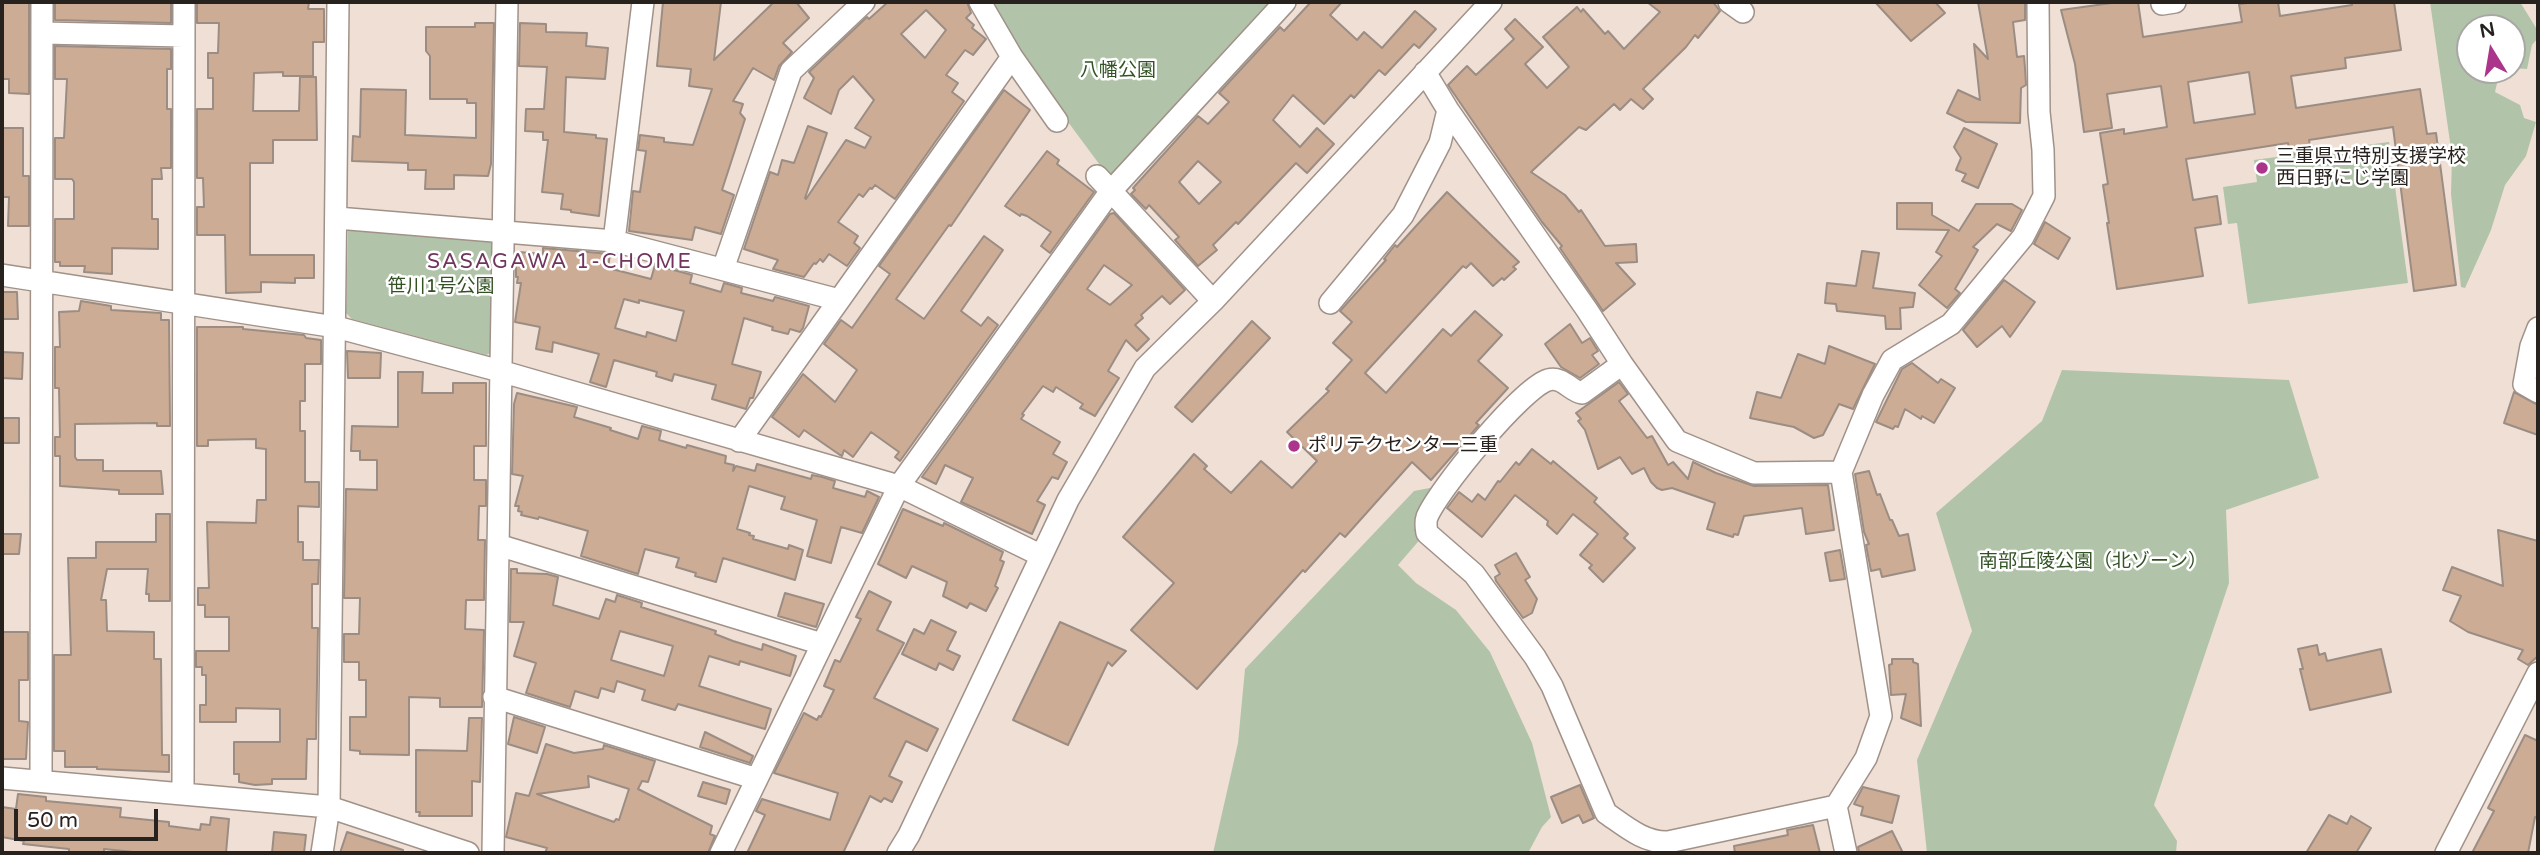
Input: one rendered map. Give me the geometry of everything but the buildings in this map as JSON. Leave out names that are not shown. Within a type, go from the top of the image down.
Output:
[{"type":"street","points":[[41,781],[42,2]]},
{"type":"street","points":[[183,794],[184,2]]},
{"type":"street","points":[[322,853],[329,807],[338,2]]},
{"type":"street","points":[[493,853],[507,2]]},
{"type":"street","points":[[614,241],[643,2]]},
{"type":"street","points":[[723,269],[791,71],[864,2]]},
{"type":"street","points":[[980,2],[1012,57],[1057,121]]},
{"type":"street","points":[[721,853],[900,486],[1104,184],[1285,2]]},
{"type":"street","points":[[898,853],[909,835],[1068,500],[1145,368],[1213,302],[1490,2]]},
{"type":"street","points":[[1846,853],[1836,806],[1866,758],[1881,716],[1841,472],[1873,394],[1892,360],[1951,324],[2023,237],[2044,196],[2039,112],[2038,2]]},
{"type":"street","points":[[42,33],[184,36]]},
{"type":"street","points":[[739,441],[1012,57]]},
{"type":"street","points":[[1425,72],[1448,110],[1677,441],[1754,473],[1841,472]]},
{"type":"street","points":[[1330,303],[1403,215],[1440,144],[1448,110]]},
{"type":"street","points":[[1104,184],[1213,302]]},
{"type":"street","points":[[337,218],[614,241],[839,300]]},
{"type":"street","points":[[2,275],[336,327],[500,371],[900,486],[1040,555]]},
{"type":"street","points":[[2538,328],[2531,346],[2524,384],[2538,392]]},
{"type":"street","points":[[1622,364],[1582,393],[1575,392],[1556,379],[1547,380],[1526,395],[1476,447],[1434,505],[1426,522],[1427,533],[1474,574],[1535,657],[1552,686],[1606,813],[1624,826],[1649,841],[1668,842],[1836,806]]},
{"type":"street","points":[[498,545],[822,645]]},
{"type":"street","points":[[2446,853],[2538,673]]},
{"type":"street","points":[[494,697],[757,779]]},
{"type":"street","points":[[2,778],[329,807],[468,853]]},
{"type":"green space","name":"八幡公園","points":[[989,2],[1271,2],[1116,177],[1108,176],[1020,57]]},
{"type":"green space","points":[[2430,2],[2520,2],[2538,31],[2527,69],[2526,14],[2456,14],[2456,84],[2497,84],[2495,92],[2520,105],[2524,118],[2536,122],[2526,156],[2505,185],[2491,230],[2465,288],[2461,287],[2451,194],[2452,156]]},
{"type":"green space","points":[[2389,142],[2408,283],[2248,304],[2237,223],[2228,224],[2223,187],[2257,182],[2254,160]]},
{"type":"green space","name":"笹川1号公園","points":[[358,225],[490,237],[495,245],[493,352],[486,355],[352,319],[346,313],[348,231]]},
{"type":"green space","name":"南部丘陵公園（北ゾーン）","points":[[2062,370],[2289,380],[2319,478],[2226,510],[2229,583],[2154,805],[2177,841],[2176,853],[1927,853],[1917,760],[1972,631],[1936,513],[2042,421]]},
{"type":"green space","points":[[1440,486],[1423,536],[1398,565],[1416,583],[1456,610],[1490,652],[1532,743],[1551,817],[1542,827],[1528,853],[1213,853],[1238,743],[1245,669],[1414,491]]},
{"type":"place","name":"三重県立特別支援学校 西日野にじ学園","points":[[2262,168]]},
{"type":"place","name":"ポリテクセンター三重","points":[[1294,446]]},
{"type":"district","name":"SASAGAWA 1-CHOME","points":[[560,262]]}]
